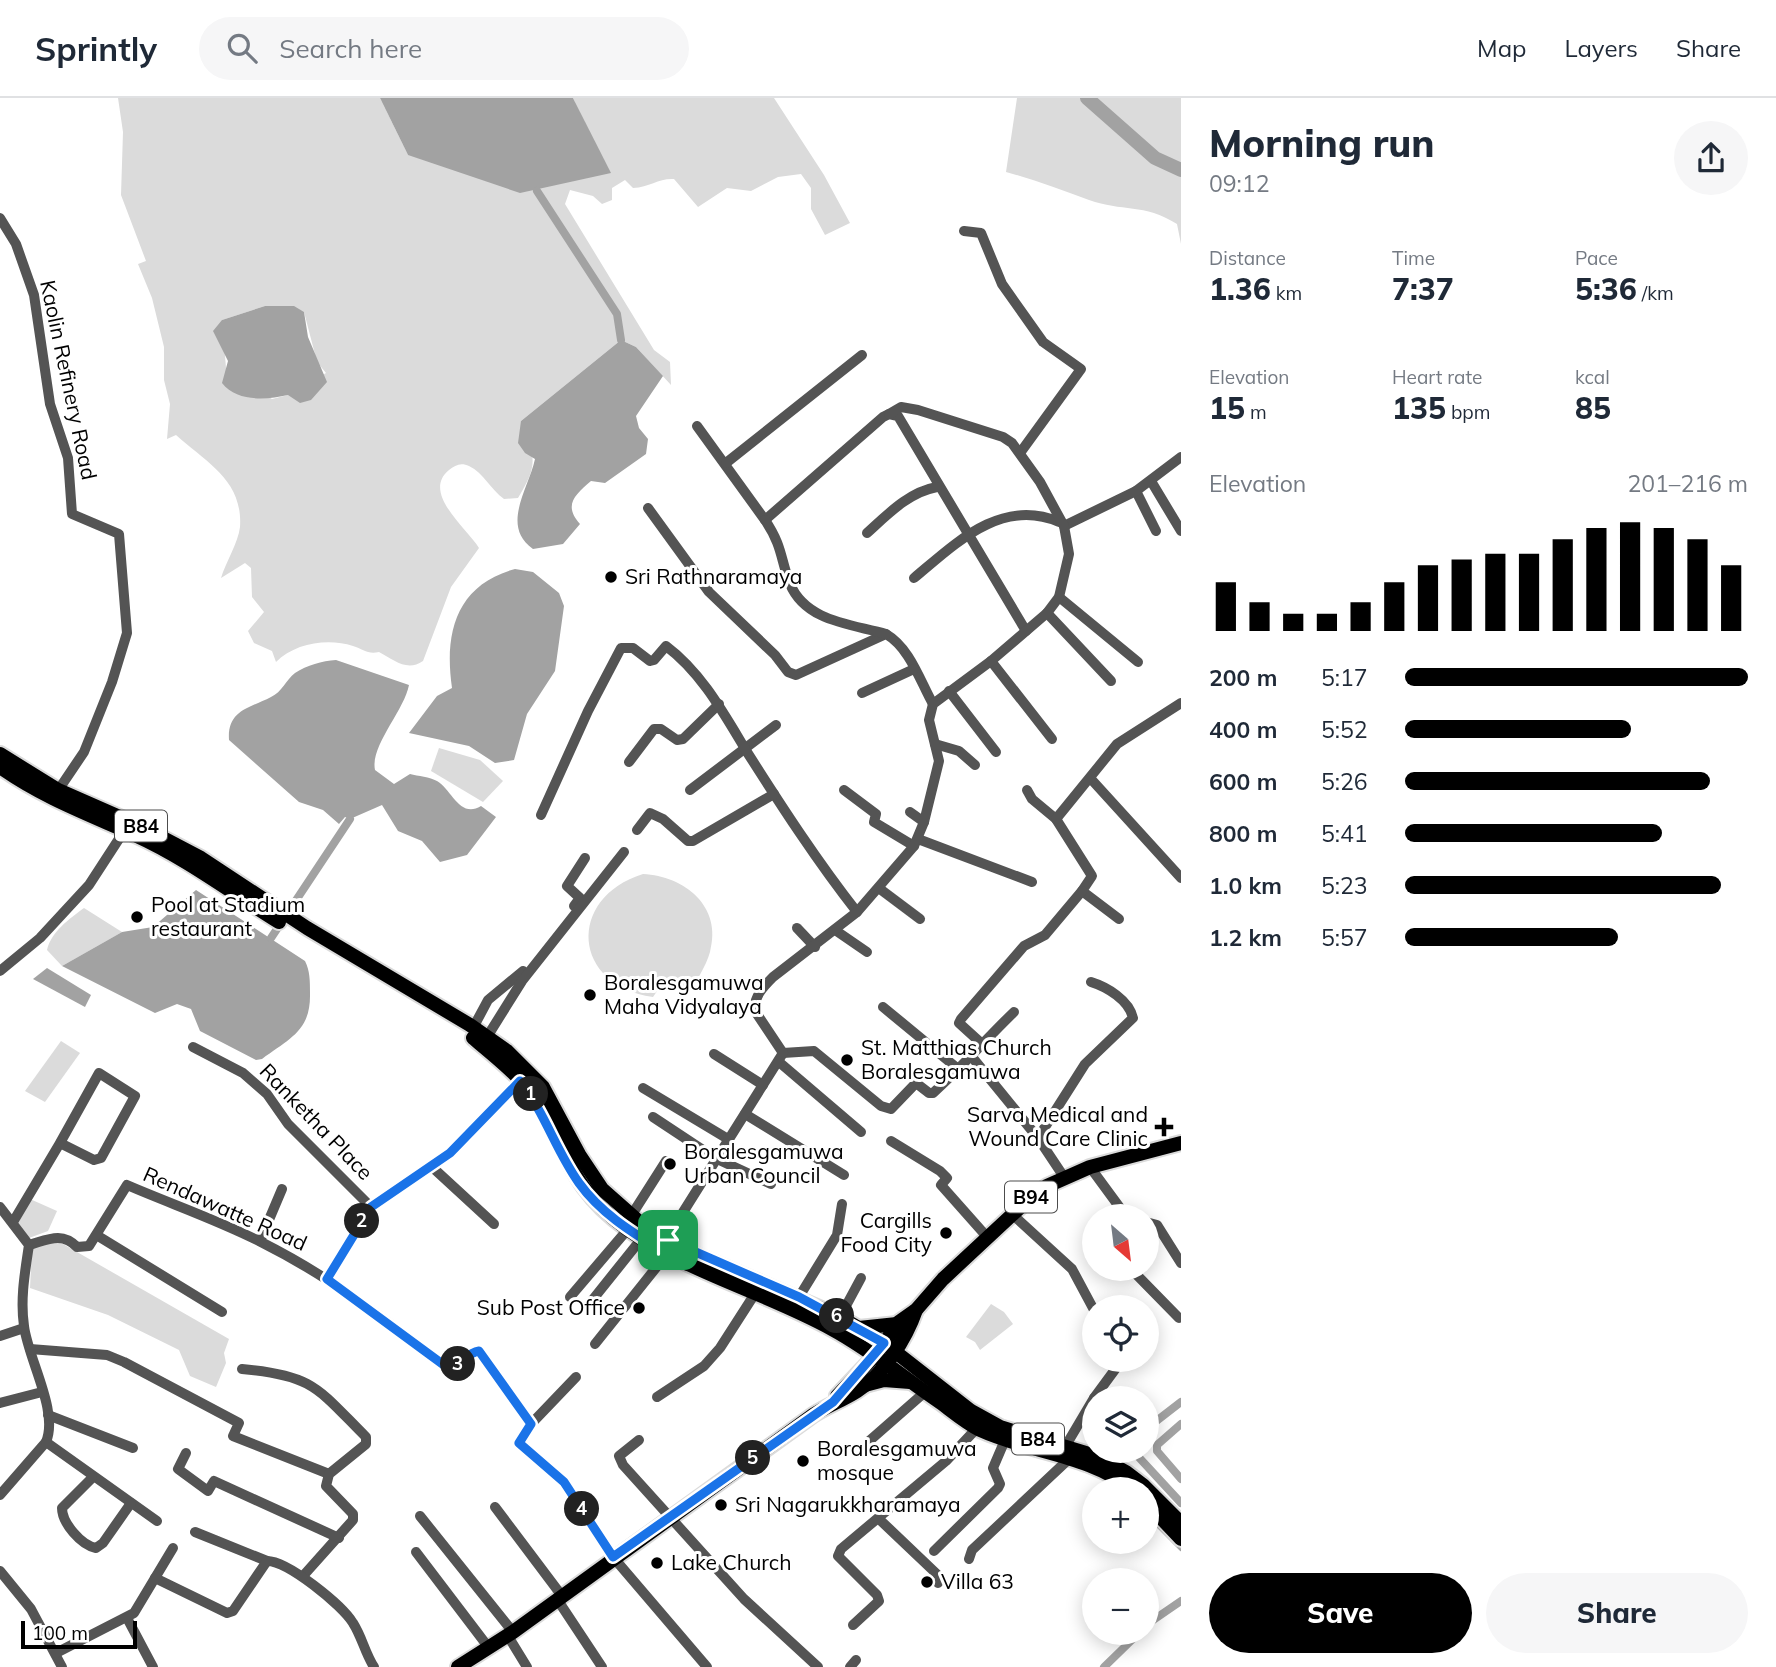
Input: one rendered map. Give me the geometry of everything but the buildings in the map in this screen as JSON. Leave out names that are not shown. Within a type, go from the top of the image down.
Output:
[{"type":"main road","name":"B84","points":[[0,754],[54,795]]},
{"type":"main road","name":"B84","points":[[0,767],[54,795],[201,858],[273,913],[487,1037],[516,1058],[537,1079],[598,1184],[642,1238],[799,1297],[840,1317],[858,1336]]},
{"type":"main road","name":"B84","points":[[292,924],[468,1034],[498,1057],[539,1105],[580,1184],[601,1209],[629,1222],[667,1247],[756,1292],[858,1336],[1007,1436]]},
{"type":"main road","name":"B94","points":[[457,1667],[510,1634],[860,1381],[885,1353],[916,1310],[1012,1214],[1047,1185],[1090,1167],[1181,1143]]},
{"type":"main road","points":[[902,1328],[916,1376],[860,1381],[858,1336],[902,1328]]},
{"type":"main road","name":"B84","points":[[916,1376],[925,1392],[977,1428],[1068,1452],[1099,1457],[1126,1472],[1143,1485],[1181,1524]]},
{"type":"main road","name":"B84","points":[[1068,1452],[1114,1477]]},
{"type":"main road","points":[[1159,1516],[1181,1539]]},
{"type":"street","name":"Kaolin Refinery Road","points":[[0,218],[16,244],[34,295],[50,404],[68,458],[72,514],[119,534],[127,633],[112,682],[85,752],[54,795]]},
{"type":"street","points":[[964,231],[981,233],[1002,284],[1043,342],[1081,369],[1020,453]]},
{"type":"street","points":[[726,463],[862,355]]},
{"type":"street","points":[[765,520],[889,414],[901,407],[1003,436],[1020,453],[1040,482],[1062,524],[1069,554],[1059,597],[1047,613],[991,661],[933,704],[929,720],[938,769],[916,842],[880,889],[857,912],[773,977],[754,1003],[758,1020],[778,1041],[781,1058],[861,1132]]},
{"type":"street","points":[[889,414],[898,416],[937,487],[1026,631]]},
{"type":"street","points":[[697,426],[726,463],[780,544],[790,584],[806,606],[828,619],[886,635],[897,641],[933,704]]},
{"type":"street","points":[[1062,524],[1136,491],[1181,457]]},
{"type":"street","points":[[1151,481],[1181,531]]},
{"type":"street","points":[[867,533],[898,505],[926,489],[937,487]]},
{"type":"street","points":[[1136,491],[1156,531]]},
{"type":"street","points":[[648,508],[709,592],[775,655],[788,672],[796,675],[886,635]]},
{"type":"street","points":[[914,578],[968,534],[998,518],[1050,517],[1062,524]]},
{"type":"street","points":[[1059,597],[1138,662]]},
{"type":"street","points":[[1047,613],[1111,681]]},
{"type":"street","points":[[541,816],[588,711],[621,648],[632,648],[650,661],[666,646],[719,704],[809,850],[857,912]]},
{"type":"street","points":[[991,661],[1052,739]]},
{"type":"street","points":[[862,693],[914,668]]},
{"type":"street","points":[[949,691],[996,752]]},
{"type":"street","points":[[1056,819],[1117,744],[1181,703]]},
{"type":"street","points":[[629,762],[654,729],[661,730],[677,740],[683,739],[719,704]]},
{"type":"street","points":[[690,790],[776,725]]},
{"type":"street","points":[[935,744],[959,751],[975,765]]},
{"type":"street","points":[[1091,779],[1181,878]]},
{"type":"street","points":[[845,790],[876,814],[874,822],[916,842],[1032,882]]},
{"type":"street","points":[[981,1043],[960,1023],[961,1019],[1024,946],[1045,935],[1092,876],[1056,819],[1032,799],[1027,790]]},
{"type":"street","points":[[637,830],[650,813],[663,819],[688,842],[693,841],[774,794]]},
{"type":"street","points":[[910,811],[924,822]]},
{"type":"street","points":[[0,971],[40,938],[89,886],[127,827]]},
{"type":"street","points":[[487,1037],[522,981],[624,852]]},
{"type":"street","points":[[473,1028],[488,1000],[518,978],[580,898],[568,886],[585,858]]},
{"type":"street","points":[[880,889],[920,919]]},
{"type":"street","points":[[1082,891],[1119,919]]},
{"type":"street","points":[[797,928],[815,947]]},
{"type":"street","points":[[835,930],[867,952]]},
{"type":"street","points":[[1038,1138],[1085,1064],[1133,1018],[1131,1010],[1114,993],[1091,982]]},
{"type":"street","points":[[883,1007],[957,1068]]},
{"type":"street","points":[[595,1344],[667,1247],[715,1158],[781,1058],[814,1051],[887,1109],[891,1109],[916,1083],[933,1093],[972,1057],[981,1043],[1014,1012]]},
{"type":"street","name":"Ranketha Place","points":[[194,1047],[243,1073],[267,1094],[288,1124],[371,1207]]},
{"type":"street","points":[[714,1054],[764,1085]]},
{"type":"street","points":[[972,1057],[1038,1138],[1064,1177]]},
{"type":"street","points":[[13,1222],[99,1073],[135,1096],[101,1158],[94,1160],[60,1143]]},
{"type":"street","points":[[327,1279],[371,1207],[431,1166],[480,1125],[520,1081]]},
{"type":"street","points":[[643,1088],[728,1139]]},
{"type":"street","points":[[745,1114],[844,1175]]},
{"type":"street","points":[[653,1117],[715,1158],[771,1184]]},
{"type":"street","points":[[891,1141],[940,1171],[947,1178],[940,1185],[988,1238]]},
{"type":"street","points":[[570,1297],[629,1222],[666,1161]]},
{"type":"street","points":[[431,1166],[494,1224]]},
{"type":"street","points":[[1090,1167],[1117,1204]]},
{"type":"street","name":"Rendawatte Road","points":[[98,1236],[127,1185],[260,1241],[327,1279],[448,1368],[452,1368],[472,1352],[479,1351],[531,1424]]},
{"type":"street","points":[[260,1241],[282,1189]]},
{"type":"street","points":[[799,1297],[837,1234],[842,1204]]},
{"type":"street","points":[[0,1207],[29,1245],[22,1297],[24,1328],[43,1392],[50,1432],[46,1442],[0,1495]]},
{"type":"street","points":[[1012,1214],[1072,1269],[1086,1295]]},
{"type":"street","points":[[1159,1228],[1181,1263]]},
{"type":"street","points":[[29,1245],[57,1236],[69,1238],[77,1247],[89,1246],[98,1236],[222,1312]]},
{"type":"street","points":[[590,1303],[642,1238]]},
{"type":"street","points":[[840,1317],[861,1278]]},
{"type":"street","points":[[1143,1281],[1179,1318]]},
{"type":"street","points":[[657,1397],[704,1366],[720,1348],[756,1292]]},
{"type":"street","points":[[0,1336],[24,1328]]},
{"type":"street","points":[[30,1349],[107,1355],[124,1362],[239,1423],[233,1436],[329,1474]]},
{"type":"street","points":[[242,1369],[275,1371],[313,1385],[366,1437],[366,1444],[329,1474],[326,1486],[353,1514],[353,1520],[340,1538],[303,1576]]},
{"type":"street","points":[[576,1377],[531,1424],[519,1443],[564,1482],[613,1557],[707,1667]]},
{"type":"street","points":[[0,1402],[43,1392]]},
{"type":"street","points":[[868,1442],[925,1392]]},
{"type":"street","points":[[48,1415],[133,1448]]},
{"type":"street","points":[[969,1559],[972,1550],[1068,1452],[1082,1423]]},
{"type":"street","points":[[853,1625],[879,1601],[838,1556],[841,1549],[946,1461],[977,1428]]},
{"type":"street","points":[[934,1551],[998,1489],[1000,1484],[992,1472],[1007,1436]]},
{"type":"street","points":[[639,1440],[629,1445],[620,1457],[623,1465],[744,1599],[818,1667]]},
{"type":"street","points":[[46,1442],[92,1478],[156,1521]]},
{"type":"street","points":[[186,1452],[178,1469],[208,1491],[214,1481],[340,1538]]},
{"type":"street","points":[[92,1478],[62,1508],[66,1524],[89,1546],[96,1548],[103,1543],[131,1503]]},
{"type":"street","points":[[495,1507],[559,1597],[602,1667]]},
{"type":"street","points":[[420,1516],[510,1634],[527,1667]]},
{"type":"street","points":[[879,1519],[942,1578],[938,1583]]},
{"type":"street","points":[[195,1532],[276,1561],[303,1576],[353,1622],[374,1667]]},
{"type":"street","points":[[56,1653],[134,1613],[173,1548]]},
{"type":"street","points":[[416,1552],[489,1648]]},
{"type":"street","points":[[155,1578],[228,1613],[233,1611],[267,1560]]},
{"type":"street","points":[[0,1571],[31,1609],[62,1667]]},
{"type":"street","points":[[127,1618],[153,1667]]},
{"type":"shaded area","points":[[118,98],[380,98],[408,155],[610,173],[573,98],[774,98],[824,175],[850,223],[825,235],[811,209],[811,188],[801,174],[778,177],[751,191],[727,188],[698,207],[674,179],[633,188],[625,180],[612,188],[612,200],[602,204],[593,196],[570,190],[565,204],[654,350],[670,362],[671,385],[636,347],[621,340],[521,421],[533,460],[529,477],[518,498],[504,499],[479,473],[466,465],[458,465],[449,470],[442,479],[440,489],[443,500],[479,548],[451,587],[423,661],[406,665],[379,652],[369,652],[333,642],[302,646],[276,662],[272,651],[254,643],[248,631],[264,612],[252,597],[251,568],[245,563],[221,578],[240,527],[236,497],[221,474],[200,455],[176,435],[167,439],[170,404],[164,380],[164,347],[152,298],[138,264],[146,261],[121,195],[123,132]],"holes":[[[265,306],[304,312],[317,362],[326,373],[288,395],[272,399],[226,368],[222,320]]]},
{"type":"shaded area","points":[[380,98],[573,98],[611,173],[520,193],[408,155]]},
{"type":"shaded area","points":[[1017,98],[1181,98],[1181,244],[1177,224],[1165,217],[1143,210],[1101,204],[1006,172]]},
{"type":"shaded area","points":[[265,306],[294,306],[304,312],[308,337],[327,382],[311,400],[300,403],[288,395],[252,398],[236,394],[222,383],[228,361],[213,331],[222,320]]},
{"type":"shaded area","points":[[621,340],[636,347],[663,376],[636,416],[639,428],[648,439],[646,454],[605,483],[591,481],[580,491],[573,501],[572,511],[580,524],[563,544],[533,549],[523,540],[519,529],[519,506],[535,459],[525,453],[518,443],[521,421]]},
{"type":"shaded area","points":[[515,569],[533,572],[559,593],[564,606],[555,671],[527,714],[514,760],[495,763],[469,746],[409,733],[437,696],[452,688],[450,648],[453,630],[467,599],[495,576]]},
{"type":"shaded area","points":[[336,660],[409,685],[401,706],[382,739],[375,770],[394,784],[410,774],[434,780],[467,809],[481,806],[496,817],[467,855],[440,862],[422,841],[398,831],[382,805],[350,819],[345,817],[339,824],[323,810],[299,802],[229,740],[232,722],[241,711],[275,695],[300,670]]},
{"type":"shaded area","points":[[439,748],[480,760],[503,781],[483,802],[431,771]]},
{"type":"shaded area","points":[[643,874],[658,876],[686,887],[697,897],[711,921],[713,936],[710,952],[688,996],[666,978],[653,997],[626,990],[606,977],[594,960],[589,940],[591,921],[601,902],[618,886]]},
{"type":"shaded area","points":[[196,890],[305,961],[307,965],[309,1006],[303,1025],[290,1039],[262,1059],[256,1060],[200,1031],[191,1009],[177,1004],[155,1013],[62,966],[122,932],[153,927]]},
{"type":"shaded area","points":[[84,908],[122,932],[62,966],[47,950],[49,943],[61,926]]},
{"type":"shaded area","points":[[47,968],[91,995],[85,1007],[33,979]]},
{"type":"shaded area","points":[[61,1041],[80,1053],[45,1102],[25,1091]]},
{"type":"shaded area","points":[[30,1199],[57,1211],[48,1231],[29,1238],[18,1223]]},
{"type":"shaded area","points":[[51,1241],[63,1244],[229,1339],[224,1353],[226,1363],[216,1387],[190,1376],[179,1350],[108,1315],[30,1288],[32,1247]]},
{"type":"shaded area","points":[[991,1304],[1004,1312],[1013,1324],[980,1350],[975,1342],[966,1337]]},
{"type":"waterway","points":[[1087,98],[1155,158],[1181,170]]},
{"type":"waterway","points":[[537,191],[617,314],[621,340]]},
{"type":"waterway","points":[[271,938],[350,819]]},
{"type":"waterway","points":[[1159,1419],[1181,1402]]},
{"type":"waterway","points":[[1181,1424],[1157,1445],[1157,1451],[1181,1479]]},
{"type":"waterway","points":[[1144,1463],[1181,1503]]},
{"type":"waterway","points":[[1159,1528],[1181,1550]]},
{"type":"waterway","points":[[1159,1616],[1181,1601]]},
{"type":"waterway","points":[[1104,1667],[1127,1645]]},
{"type":"place","name":"Sri Rathnaramaya","points":[[611,577]]},
{"type":"place","name":"Pool at Stadium restaurant","points":[[137,917]]},
{"type":"place","name":"Boralesgamuwa Maha Vidyalaya","points":[[590,995]]},
{"type":"place","name":"St. Matthias Church Boralesgamuwa","points":[[847,1060]]},
{"type":"place","name":"Sarva Medical and Wound Care Clinic","points":[[1164,1127]]},
{"type":"place","name":"Boralesgamuwa Urban Council","points":[[670,1164]]},
{"type":"place","name":"Cargills Food City","points":[[946,1233]]},
{"type":"place","name":"Sub Post Office","points":[[639,1308]]},
{"type":"place","name":"Boralesgamuwa mosque","points":[[803,1461]]},
{"type":"place","name":"Sri Nagarukkharamaya","points":[[721,1505]]},
{"type":"place","name":"Lake Church","points":[[657,1563]]},
{"type":"place","name":"Villa 63","points":[[927,1582]]},
{"type":"route","points":[[520,1081],[539,1105],[564,1158],[580,1184],[601,1209],[667,1254],[668,1240],[692,1253],[799,1297],[884,1343],[833,1402],[613,1557],[564,1482],[519,1443],[531,1424],[479,1351],[472,1352],[452,1368],[448,1368],[403,1332],[327,1279],[371,1207],[450,1153],[520,1081]]}]
